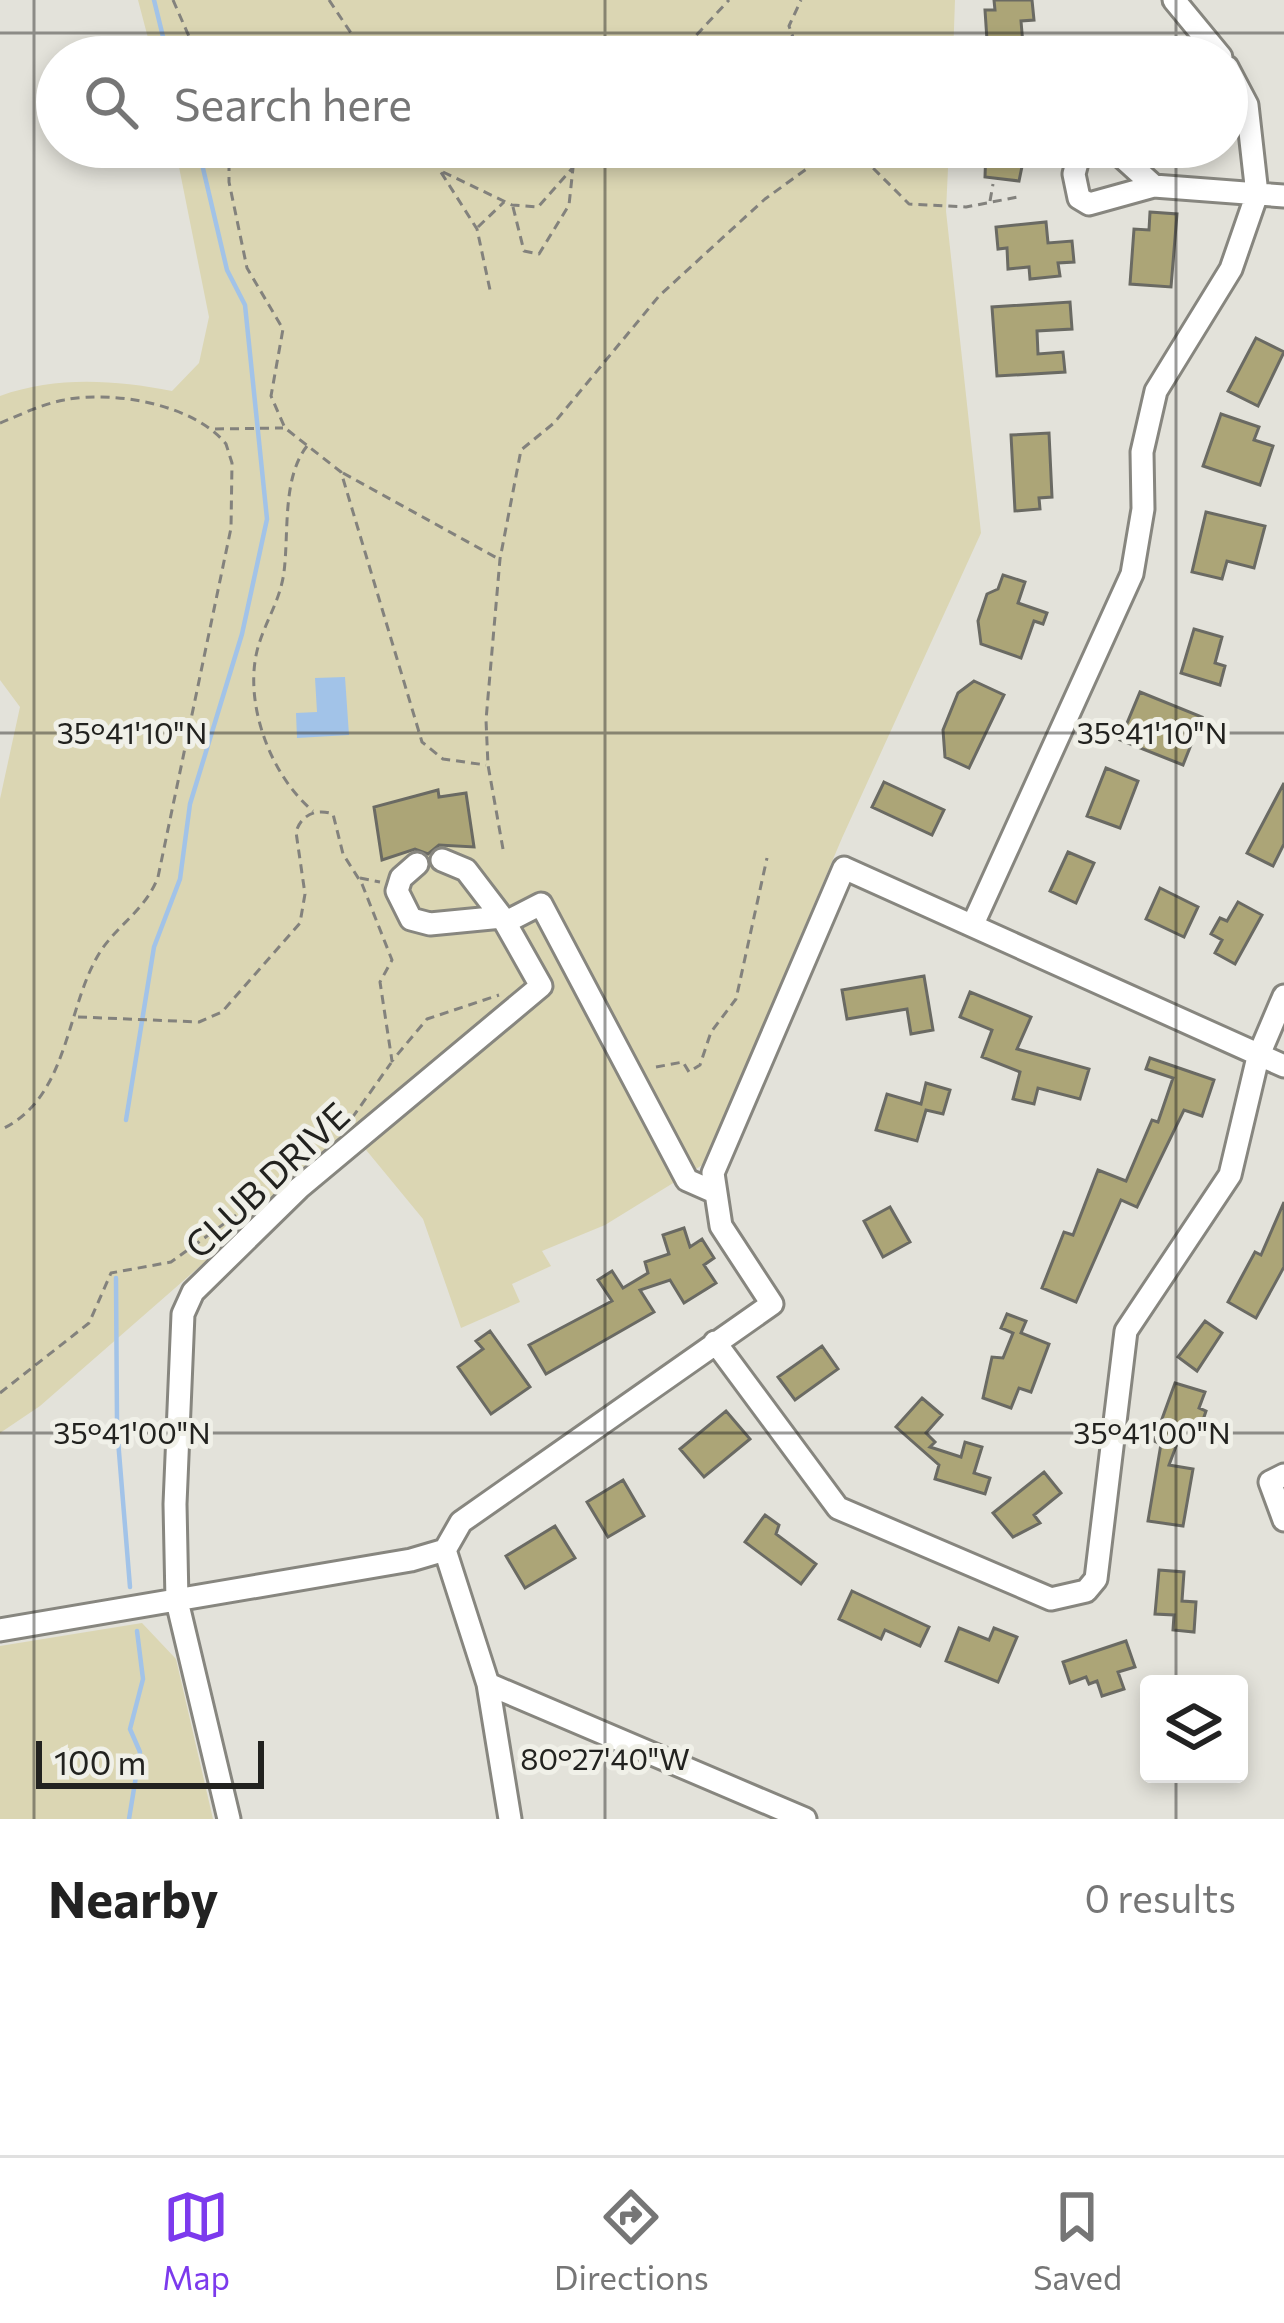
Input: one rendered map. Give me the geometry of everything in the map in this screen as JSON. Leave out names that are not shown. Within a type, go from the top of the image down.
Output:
[{"type":"street","points":[[1174,0],[1204,36]]},
{"type":"street","points":[[973,924],[1132,574],[1143,508],[1142,452],[1156,391],[1232,269],[1257,194],[1248,114]]},
{"type":"street","points":[[1076,168],[1079,199],[1089,204],[1154,186],[1284,196]]},
{"type":"street","points":[[1134,168],[1154,186]]},
{"type":"street","points":[[442,860],[466,870],[504,920],[541,986],[521,1002]]},
{"type":"street","points":[[0,1630],[411,1561],[445,1550],[461,1522],[772,1304],[726,1236],[712,1191],[718,1152],[844,868],[1284,1066]]},
{"type":"street","points":[[466,870],[405,876],[402,909],[419,923],[504,920],[541,904],[687,1180],[712,1191]]},
{"type":"street","points":[[715,1342],[838,1508],[1051,1598],[1086,1592],[1096,1579],[1126,1331],[1230,1175],[1258,1057],[1284,996]]},
{"type":"street","name":"CLUB DRIVE","points":[[229,1819],[177,1601],[177,1418],[183,1314],[193,1292],[299,1188],[521,1002]]},
{"type":"street","points":[[1277,1479],[1284,1520]]},
{"type":"street","points":[[445,1550],[488,1684],[510,1819]]},
{"type":"street","points":[[488,1684],[805,1819]]},
{"type":"path","points":[[173,0],[189,36]]},
{"type":"path","points":[[329,0],[353,36]]},
{"type":"path","points":[[696,36],[729,0]]},
{"type":"path","points":[[793,36],[789,26],[801,0]]},
{"type":"path","points":[[230,168],[247,268],[284,329],[269,388],[285,428],[341,472],[500,559]]},
{"type":"path","points":[[440,168],[477,229],[490,290]]},
{"type":"path","points":[[443,172],[512,205],[538,207],[573,168]]},
{"type":"path","points":[[512,205],[524,251],[539,254],[569,205],[573,168]]},
{"type":"path","points":[[503,849],[488,765],[489,672],[500,559],[515,469],[527,440],[554,423],[659,296],[765,199],[808,168]]},
{"type":"path","points":[[873,168],[909,204],[932,208],[1018,197]]},
{"type":"path","points":[[990,202],[993,184]]},
{"type":"path","points":[[477,229],[504,202]]},
{"type":"path","points":[[0,423],[80,398],[165,409],[213,429],[285,428]]},
{"type":"path","points":[[0,1127],[8,1126],[56,1070],[94,964],[146,904],[163,859],[231,528],[232,463],[213,429]]},
{"type":"path","points":[[307,445],[295,461],[284,574],[275,615],[257,650],[260,728],[296,797],[314,812],[333,814],[344,854],[392,960],[380,982],[392,1061]]},
{"type":"path","points":[[341,472],[422,742],[442,759],[488,765]]},
{"type":"path","points":[[76,1017],[199,1022],[222,1012],[300,923],[305,895],[296,832],[314,812]]},
{"type":"path","points":[[656,1067],[683,1062],[689,1072],[700,1065],[710,1032],[736,999],[767,858]]},
{"type":"path","points":[[358,878],[405,876]]},
{"type":"path","points":[[345,1126],[369,1100],[414,1029],[438,1014],[503,994],[515,994],[521,1002]]},
{"type":"path","points":[[0,1393],[89,1322],[111,1273],[171,1262],[272,1189]]},
{"type":"shaded area","points":[[138,0],[955,0],[954,36],[147,36]]},
{"type":"shaded area","points":[[179,168],[948,168],[946,211],[981,533],[842,838],[704,1164],[605,1225],[542,1251],[551,1266],[512,1284],[520,1302],[461,1328],[423,1219],[362,1145],[463,1061],[451,1047],[40,1406],[0,1433],[0,799],[20,707],[0,680],[0,396],[42,385],[85,382],[172,391],[199,363],[209,317]]},
{"type":"shaded area","points":[[142,1623],[176,1659],[213,1819],[0,1819],[0,1646]]},
{"type":"water","points":[[345,677],[349,735],[297,738],[296,713],[317,712],[315,678]]},
{"type":"building","points":[[994,0],[1032,0],[1034,20],[1021,21],[1022,36],[987,36],[985,10],[995,10]]},
{"type":"building","points":[[985,168],[1022,168],[1019,181],[985,177]]},
{"type":"building","points":[[1150,212],[1177,214],[1171,287],[1130,284],[1134,229],[1149,230]]},
{"type":"building","points":[[1046,222],[1048,243],[1072,241],[1074,262],[1058,263],[1060,276],[1030,279],[1029,267],[1008,269],[1007,248],[998,249],[996,227]]},
{"type":"building","points":[[1070,302],[1072,329],[1037,331],[1038,354],[1063,352],[1065,372],[997,376],[992,307]]},
{"type":"building","points":[[1256,338],[1284,352],[1258,406],[1228,391]]},
{"type":"building","points":[[1221,414],[1259,427],[1254,440],[1273,446],[1260,485],[1203,466]]},
{"type":"building","points":[[1049,433],[1052,497],[1039,498],[1040,509],[1015,511],[1011,435]]},
{"type":"building","points":[[1206,512],[1265,526],[1254,568],[1227,561],[1222,579],[1192,572]]},
{"type":"building","points":[[1003,575],[1025,582],[1018,603],[1047,613],[1043,624],[1034,621],[1021,658],[981,644],[978,621],[987,594],[998,589]]},
{"type":"building","points":[[1194,629],[1222,637],[1215,663],[1225,666],[1220,685],[1181,673]]},
{"type":"building","points":[[974,681],[1004,695],[969,768],[945,757],[943,730],[958,693]]},
{"type":"building","points":[[1140,692],[1202,717],[1183,765],[1120,740]]},
{"type":"building","points":[[1106,768],[1138,781],[1120,828],[1087,816]]},
{"type":"building","points":[[884,782],[944,810],[932,835],[872,807]]},
{"type":"building","points":[[1284,783],[1284,844],[1273,866],[1247,853]]},
{"type":"building","points":[[438,790],[439,797],[466,793],[474,847],[439,845],[428,854],[415,849],[382,860],[374,807]]},
{"type":"building","points":[[1068,852],[1094,863],[1076,903],[1050,891]]},
{"type":"building","points":[[1160,888],[1198,907],[1184,937],[1146,919]]},
{"type":"building","points":[[1238,902],[1262,915],[1235,964],[1215,953],[1222,940],[1211,934],[1220,918],[1227,921]]},
{"type":"building","points":[[924,976],[933,1030],[911,1034],[907,1009],[847,1019],[842,990]]},
{"type":"building","points":[[970,992],[1031,1017],[1017,1049],[1089,1069],[1080,1099],[1038,1088],[1034,1104],[1013,1099],[1020,1072],[982,1057],[992,1030],[960,1017]]},
{"type":"building","points":[[1150,1058],[1214,1080],[1202,1116],[1184,1110],[1137,1207],[1121,1200],[1076,1302],[1042,1288],[1064,1232],[1073,1235],[1098,1170],[1126,1181],[1152,1120],[1158,1122],[1173,1078],[1146,1069]]},
{"type":"building","points":[[926,1083],[950,1090],[943,1114],[926,1110],[917,1141],[876,1130],[887,1094],[921,1104]]},
{"type":"building","points":[[1284,1202],[1284,1267],[1256,1318],[1228,1302],[1255,1252],[1261,1255]]},
{"type":"building","points":[[890,1207],[910,1242],[883,1257],[864,1221]]},
{"type":"building","points":[[684,1228],[690,1247],[702,1239],[714,1258],[704,1265],[716,1283],[684,1303],[670,1280],[640,1290],[654,1312],[546,1374],[529,1345],[612,1301],[598,1280],[612,1271],[623,1288],[648,1273],[645,1262],[669,1254],[663,1235]]},
{"type":"building","points":[[1007,1314],[1026,1321],[1021,1333],[1049,1344],[1031,1392],[1019,1388],[1011,1408],[983,1398],[992,1357],[1003,1358],[1013,1333],[1001,1328]]},
{"type":"building","points":[[1205,1321],[1222,1333],[1197,1371],[1178,1357]]},
{"type":"building","points":[[490,1331],[530,1387],[491,1414],[458,1367],[483,1349],[476,1341]]},
{"type":"building","points":[[822,1346],[838,1369],[795,1400],[778,1377]]},
{"type":"building","points":[[1175,1383],[1205,1392],[1199,1408],[1206,1411],[1201,1426],[1190,1422],[1169,1465],[1193,1469],[1183,1526],[1148,1521],[1161,1444],[1154,1441]]},
{"type":"building","points":[[922,1398],[942,1415],[926,1433],[935,1442],[930,1447],[961,1457],[965,1442],[982,1447],[974,1473],[990,1478],[985,1494],[935,1479],[939,1465],[896,1427]]},
{"type":"building","points":[[726,1411],[750,1439],[704,1477],[680,1449]]},
{"type":"building","points":[[1044,1472],[1061,1493],[1034,1515],[1040,1523],[1013,1537],[993,1513]]},
{"type":"building","points":[[623,1480],[644,1516],[608,1537],[587,1502]]},
{"type":"building","points":[[765,1515],[779,1525],[776,1534],[816,1564],[801,1584],[745,1542]]},
{"type":"building","points":[[555,1526],[575,1558],[525,1588],[506,1556]]},
{"type":"building","points":[[1159,1570],[1184,1572],[1182,1601],[1196,1602],[1194,1632],[1173,1630],[1174,1615],[1155,1614]]},
{"type":"building","points":[[852,1591],[929,1627],[920,1646],[885,1630],[881,1639],[839,1619]]},
{"type":"building","points":[[959,1628],[989,1640],[994,1628],[1017,1637],[998,1682],[946,1661]]},
{"type":"building","points":[[1126,1641],[1135,1667],[1118,1672],[1124,1689],[1102,1696],[1097,1681],[1089,1684],[1086,1677],[1070,1683],[1063,1662]]},
{"type":"waterway","points":[[154,0],[163,36]]},
{"type":"waterway","points":[[126,1120],[154,947],[180,879],[190,804],[242,634],[267,519],[245,305],[227,270],[203,168]]},
{"type":"waterway","points":[[116,1278],[117,1422]]},
{"type":"waterway","points":[[118,1440],[130,1587]]},
{"type":"waterway","points":[[129,1819],[140,1752],[130,1729],[143,1679],[137,1631]]}]
